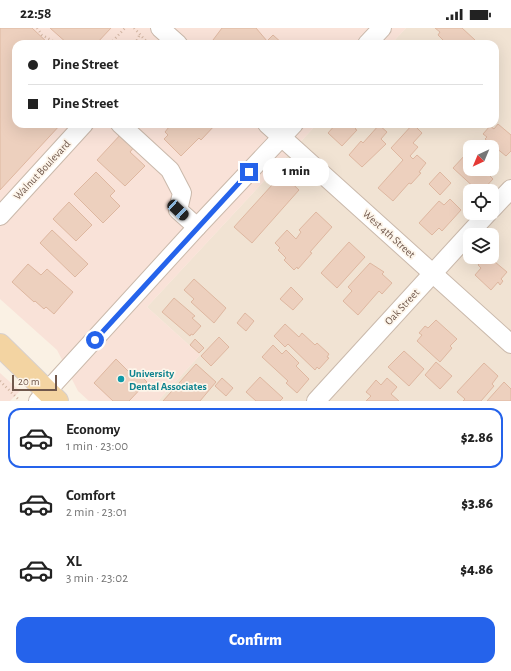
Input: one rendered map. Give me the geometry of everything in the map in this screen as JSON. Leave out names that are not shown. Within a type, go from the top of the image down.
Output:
[{"type":"main road","points":[[0,345],[48,398]]},
{"type":"street","points":[[371,40],[382,28]]},
{"type":"street","name":"Walnut Boulevard","points":[[0,216],[80,128]]},
{"type":"street","points":[[124,128],[170,170],[182,193],[178,210],[197,227]]},
{"type":"street","points":[[48,398],[197,227],[288,130]]},
{"type":"street","name":"West 4th Street","points":[[288,130],[433,273],[511,344]]},
{"type":"street","points":[[499,201],[511,188]]},
{"type":"street","name":"Oak Street","points":[[316,401],[482,220]]},
{"type":"path","points":[[37,28],[48,40]]},
{"type":"path","points":[[114,40],[125,28]]},
{"type":"path","points":[[134,28],[140,34],[163,36]]},
{"type":"path","points":[[137,40],[140,34]]},
{"type":"path","points":[[0,381],[18,399]]},
{"type":"shaded area","points":[[0,28],[406,28],[395,40],[12,40],[12,128],[313,128],[147,307],[200,355],[158,401],[89,401],[78,391],[57,350],[0,299]]},
{"type":"shaded area","points":[[406,28],[511,28],[511,401],[158,401],[200,355],[147,307],[313,128],[499,128],[499,40],[395,40]]},
{"type":"shaded area","points":[[0,373],[20,391],[10,401],[0,401]]},
{"type":"building","points":[[0,28],[32,28],[45,40],[12,40],[12,128],[57,128],[0,190]]},
{"type":"building","points":[[50,28],[111,28],[100,40],[64,40]]},
{"type":"building","points":[[222,28],[256,28],[266,40],[213,40]]},
{"type":"building","points":[[435,28],[462,28],[475,40],[443,40],[438,35],[440,32]]},
{"type":"building","points":[[273,35],[279,40],[268,40]]},
{"type":"building","points":[[499,125],[511,135],[511,151],[506,156],[499,150],[499,140],[485,139],[487,137],[483,134],[488,128],[499,128]]},
{"type":"building","points":[[168,128],[212,128],[201,140],[199,138],[181,156],[164,139],[168,135],[165,132]]},
{"type":"building","points":[[332,128],[356,128],[355,129],[357,130],[342,146],[328,133]]},
{"type":"building","points":[[376,128],[382,128],[387,132],[381,139],[386,144],[362,167],[349,155],[361,141],[363,143]]},
{"type":"building","points":[[409,128],[417,128],[422,133],[413,143],[418,147],[410,156],[413,159],[417,155],[426,163],[419,172],[421,173],[411,184],[409,183],[393,201],[378,188],[403,160],[391,148]]},
{"type":"building","points":[[122,133],[135,146],[130,152],[145,166],[125,186],[97,160]]},
{"type":"building","points":[[463,157],[463,176],[490,176],[493,179],[488,184],[470,184],[453,168]]},
{"type":"building","points":[[96,172],[115,191],[110,196],[120,206],[103,223],[74,194]]},
{"type":"building","points":[[440,172],[451,183],[440,195],[429,184]]},
{"type":"building","points":[[282,174],[299,190],[252,243],[234,227]]},
{"type":"building","points":[[450,199],[461,210],[442,231],[439,228],[432,235],[419,223],[439,201],[444,205]]},
{"type":"building","points":[[69,202],[92,225],[76,241],[53,219]]},
{"type":"building","points":[[316,212],[332,227],[310,252],[312,253],[298,269],[297,267],[294,270],[284,260],[286,258],[278,250],[280,248],[275,243],[287,230],[296,239],[301,232],[299,230]]},
{"type":"building","points":[[52,230],[88,264],[75,277],[40,243]]},
{"type":"building","points":[[349,242],[365,257],[337,288],[321,273]]},
{"type":"building","points":[[370,263],[384,272],[382,274],[392,283],[382,294],[379,291],[358,315],[343,301],[352,291],[348,287]]},
{"type":"building","points":[[28,264],[41,275],[47,269],[73,292],[54,314],[46,307],[44,309],[35,301],[34,302],[12,282]]},
{"type":"building","points":[[497,264],[507,272],[501,279],[503,281],[500,285],[498,282],[491,290],[475,275],[481,268],[478,265]]},
{"type":"building","points":[[194,279],[226,308],[214,323],[191,302],[194,299],[184,290]]},
{"type":"building","points":[[291,287],[303,299],[293,310],[280,299]]},
{"type":"building","points":[[174,298],[195,316],[192,318],[201,326],[193,335],[191,334],[190,336],[162,312]]},
{"type":"building","points":[[245,313],[254,321],[246,331],[237,323]]},
{"type":"building","points":[[436,320],[457,339],[450,346],[452,348],[440,362],[417,341],[422,335],[419,333],[425,326],[428,328]]},
{"type":"building","points":[[285,324],[299,337],[302,333],[315,345],[317,343],[329,354],[327,357],[329,358],[319,369],[317,367],[315,370],[288,344],[285,347],[274,336]]},
{"type":"building","points":[[219,337],[229,347],[211,366],[201,356]]},
{"type":"building","points":[[195,339],[204,348],[199,353],[190,345]]},
{"type":"building","points":[[273,345],[282,354],[286,350],[299,363],[296,366],[309,379],[297,393],[286,383],[288,381],[262,357]]},
{"type":"building","points":[[404,351],[424,369],[409,386],[388,367]]},
{"type":"building","name":"University Dental Associates","points":[[116,359],[133,376],[137,372],[147,382],[129,401],[113,401],[94,383]]},
{"type":"building","points":[[436,362],[452,376],[440,389],[425,375]]},
{"type":"building","points":[[484,363],[498,376],[492,384],[494,386],[481,401],[463,401],[465,399],[457,392]]},
{"type":"building","points":[[196,364],[216,382],[200,401],[163,401]]},
{"type":"building","points":[[260,377],[283,398],[280,401],[256,401],[246,392]]},
{"type":"building","points":[[222,378],[233,388],[226,396],[215,386]]},
{"type":"building","points":[[387,378],[397,387],[391,394],[399,401],[366,401],[371,396],[366,392],[376,380],[381,385]]},
{"type":"building","points":[[504,382],[511,389],[511,401],[487,401]]},
{"type":"place","name":"University Dental Associates","points":[[121,379]]},
{"type":"route","points":[[95,340],[114,317],[249,172]]}]
